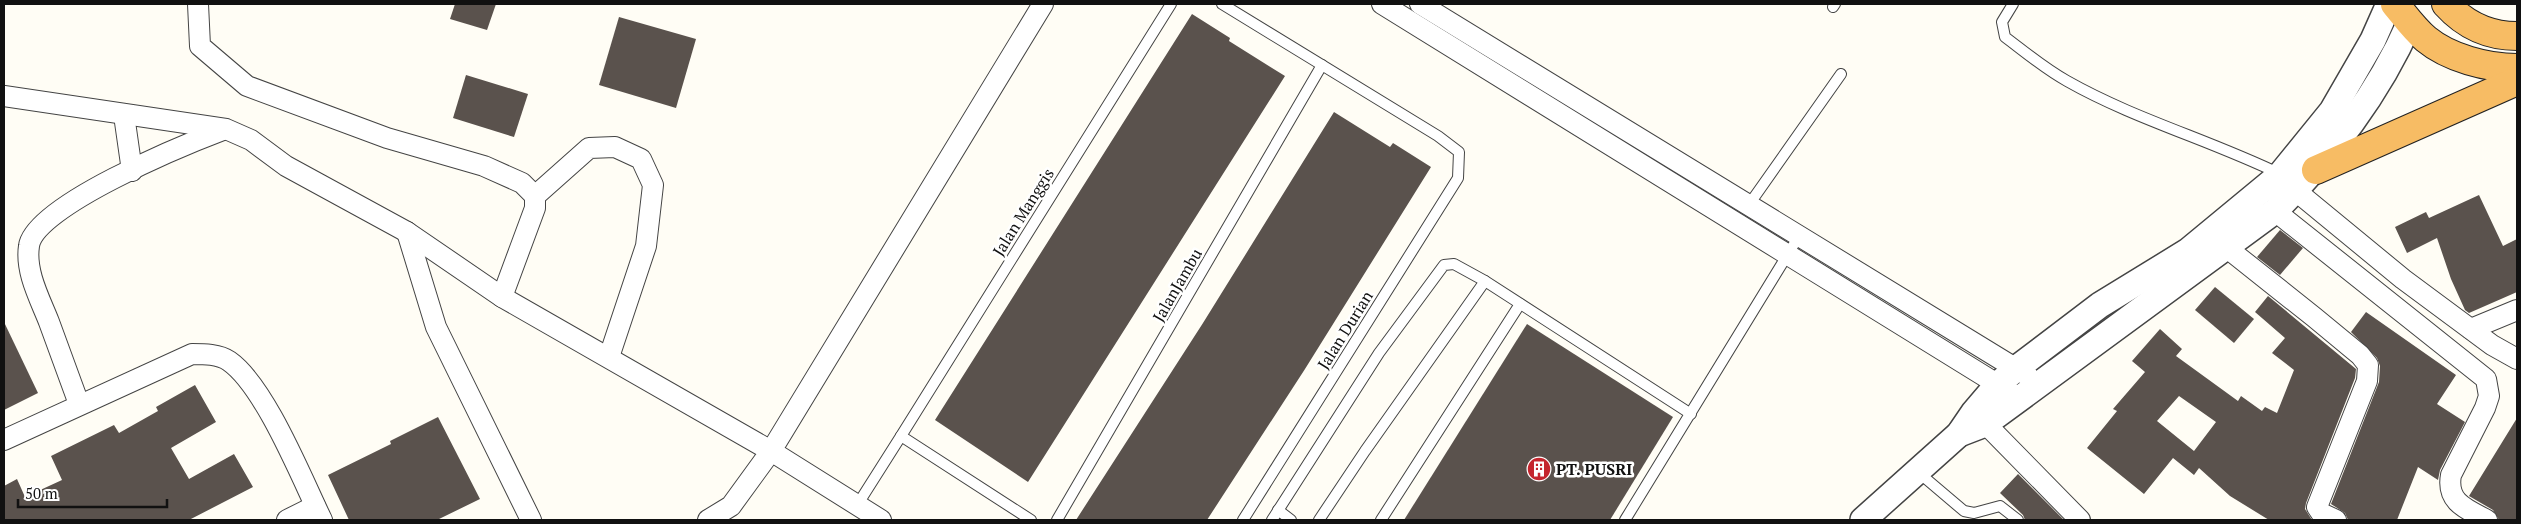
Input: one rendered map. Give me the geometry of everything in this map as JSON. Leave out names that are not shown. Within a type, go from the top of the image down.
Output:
[{"type":"highway","points":[[2446,4],[2461,20],[2478,29],[2502,36],[2517,36]]},
{"type":"highway","points":[[2407,10],[2426,39],[2455,55],[2489,65],[2517,68]]},
{"type":"highway","points":[[2316,170],[2517,81]]},
{"type":"street","points":[[198,4],[200,46],[247,86],[387,138],[484,166],[522,183],[535,196],[536,208],[502,297]]},
{"type":"street","points":[[708,520],[731,506],[771,451],[1043,4]]},
{"type":"street","points":[[1382,4],[1789,254],[1997,385],[2029,391]]},
{"type":"street","points":[[1420,4],[1748,206],[2017,368],[2029,391]]},
{"type":"street","points":[[1863,520],[1979,418],[2029,391],[2126,318],[2227,248],[2275,212],[2288,183],[2332,112],[2373,40],[2389,4]]},
{"type":"street","points":[[1979,418],[1997,385],[2100,304],[2188,251],[2288,183],[2316,170],[2376,89],[2407,10]]},
{"type":"street","points":[[4,96],[226,129],[251,140],[286,166],[407,232],[502,297],[771,451],[856,507],[881,520]]},
{"type":"street","points":[[124,115],[132,170]]},
{"type":"street","points":[[79,404],[29,270],[29,244],[38,230],[67,204],[166,152],[226,129]]},
{"type":"street","points":[[535,196],[588,148],[615,147],[641,159],[653,185],[646,246],[609,357]]},
{"type":"street","points":[[2288,183],[2403,279],[2492,345],[2517,359]]},
{"type":"street","points":[[2275,212],[2486,380],[2489,396],[2485,408],[2451,475],[2450,487],[2457,504],[2487,520]]},
{"type":"street","points":[[407,232],[436,327],[531,520]]},
{"type":"street","points":[[2227,248],[2314,316],[2360,355],[2368,365],[2367,381],[2317,507],[2321,512],[2336,520]]},
{"type":"street","points":[[2471,329],[2517,310]]},
{"type":"street","points":[[4,440],[79,404],[192,354],[207,354],[228,360],[254,385],[319,513],[287,520]]},
{"type":"street","points":[[1979,418],[2080,520]]},
{"type":"lane","name":"Jalan Manggis","points":[[856,507],[1171,4]]},
{"type":"lane","points":[[1222,4],[1322,65]]},
{"type":"lane","points":[[2013,4],[2002,22],[2005,37],[2066,81],[2139,115],[2254,162],[2288,183]]},
{"type":"lane","name":"Jalan Durian","points":[[1243,520],[1458,178],[1458,152],[1438,136],[1322,65]]},
{"type":"lane","name":"JalanJambu","points":[[1057,520],[1322,65]]},
{"type":"lane","points":[[1748,206],[1841,74]]},
{"type":"lane","points":[[1628,519],[1799,236]]},
{"type":"lane","points":[[1272,520],[1379,353],[1444,265],[1454,264],[1485,281],[1691,414]]},
{"type":"lane","points":[[1320,520],[1371,443],[1485,281]]},
{"type":"lane","points":[[1381,520],[1520,304]]},
{"type":"lane","points":[[901,436],[1032,520]]},
{"type":"lane","points":[[1918,472],[1964,511],[1974,513],[2000,506],[2018,520]]},
{"type":"lane","points":[[1278,510],[1291,520]]},
{"type":"building","points":[[455,4],[496,4],[487,30],[450,19]]},
{"type":"building","points":[[1192,14],[1230,38],[1229,41],[1285,76],[1028,482],[935,420]]},
{"type":"building","points":[[619,17],[696,39],[676,108],[599,85]]},
{"type":"building","points":[[466,75],[528,94],[514,137],[453,118]]},
{"type":"building","points":[[1334,112],[1390,147],[1393,143],[1431,167],[1305,369],[1207,520],[1076,520],[1203,323]]},
{"type":"building","points":[[2479,195],[2503,246],[2517,239],[2517,292],[2469,313],[2465,310],[2451,279],[2437,238],[2407,253],[2395,227],[2426,212],[2429,218]]},
{"type":"building","points":[[2280,230],[2303,248],[2280,275],[2257,257]]},
{"type":"building","points":[[2215,287],[2254,319],[2234,343],[2195,310]]},
{"type":"building","points":[[2268,296],[2356,369],[2355,378],[2306,503],[2305,509],[2312,520],[2269,520],[2230,496],[2199,468],[2194,475],[2173,458],[2144,494],[2087,448],[2117,411],[2113,409],[2145,372],[2132,361],[2160,329],[2182,349],[2176,356],[2238,401],[2241,396],[2262,411],[2265,407],[2277,413],[2294,370],[2272,353],[2285,338],[2255,312]],"holes":[[[2179,396],[2216,422],[2194,451],[2157,421]]]},
{"type":"building","points":[[2366,312],[2456,375],[2437,404],[2465,422],[2440,470],[2438,480],[2418,467],[2397,520],[2348,520],[2345,513],[2331,504],[2379,382],[2380,366],[2377,358],[2351,332]]},
{"type":"building","points":[[4,322],[38,393],[4,410]]},
{"type":"building","name":"PT. PUSRI","points":[[1527,324],[1673,417],[1610,520],[1404,520]]},
{"type":"building","points":[[195,385],[216,422],[171,448],[189,479],[234,454],[253,487],[189,520],[4,520],[4,486],[17,479],[25,497],[62,480],[51,456],[114,425],[119,433],[158,411],[156,407]]},
{"type":"building","points":[[438,417],[480,499],[437,520],[349,520],[328,475],[391,444],[390,441]]},
{"type":"building","points":[[2517,418],[2517,520],[2499,520],[2493,510],[2469,496]]},
{"type":"building","points":[[2018,474],[2064,520],[2025,520],[2023,515],[2000,493]]},
{"type":"place","name":"PT. PUSRI","points":[[1539,469]]}]
